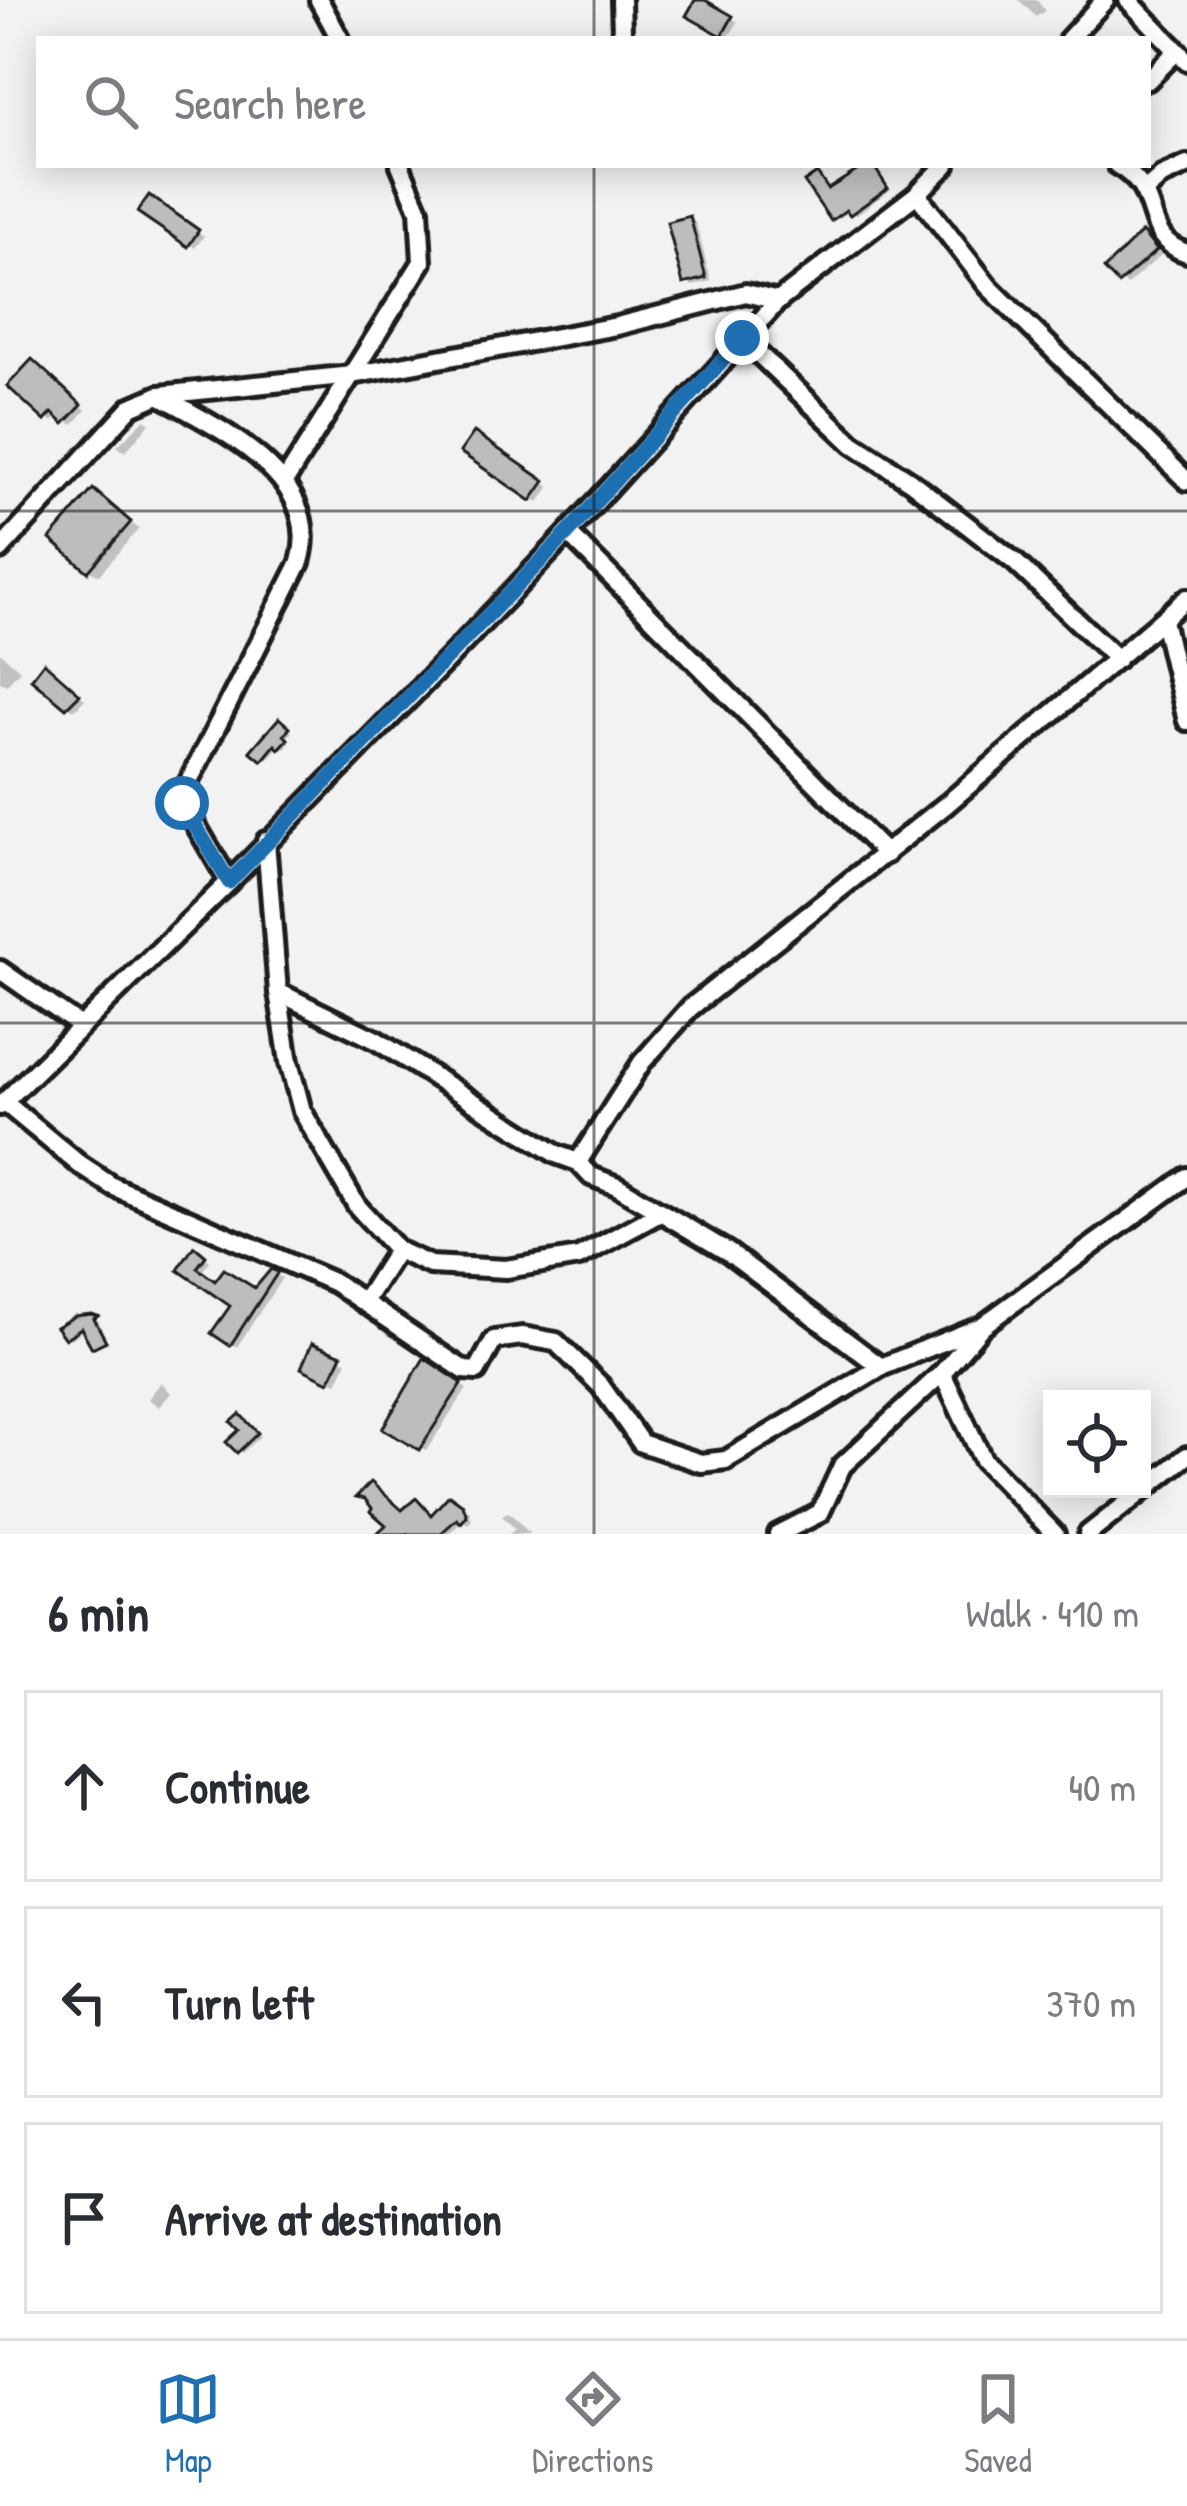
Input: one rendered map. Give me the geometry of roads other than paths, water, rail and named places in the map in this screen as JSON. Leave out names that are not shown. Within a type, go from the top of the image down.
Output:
[{"type":"street","points":[[319,0],[338,36]]},
{"type":"street","points":[[621,0],[622,32]]},
{"type":"street","points":[[1072,36],[1105,0]]},
{"type":"street","points":[[1128,0],[1182,56],[1151,78]]},
{"type":"street","points":[[1146,190],[1162,176],[1187,166]]},
{"type":"street","points":[[285,481],[422,262],[419,210],[401,168]]},
{"type":"street","points":[[943,168],[917,194],[778,302],[568,533],[229,882],[2,1104],[112,1186],[296,1265],[364,1302],[470,1372],[480,1367],[494,1340],[522,1336],[556,1342],[601,1386],[641,1443],[701,1462],[726,1460],[881,1367],[982,1326]]},
{"type":"street","points":[[1122,168],[1146,190],[1161,240],[1187,254]]},
{"type":"street","points":[[917,194],[988,286],[1187,481]]},
{"type":"street","points":[[0,550],[131,406],[159,394],[352,375],[617,326],[746,292],[778,302]]},
{"type":"street","points":[[742,338],[853,444],[910,481],[1015,562],[1117,659]]},
{"type":"street","points":[[159,394],[236,440],[285,481],[306,527],[300,562],[185,789],[182,803],[229,882]]},
{"type":"street","points":[[568,533],[886,854]]},
{"type":"street","points":[[578,1162],[642,1062],[690,1008],[886,854],[1187,598]]},
{"type":"street","points":[[1163,620],[1187,721]]},
{"type":"street","points":[[266,841],[278,992],[302,1111],[357,1206],[397,1250],[430,1265],[506,1269],[579,1257],[660,1213]]},
{"type":"street","points":[[0,970],[79,1025]]},
{"type":"street","points":[[278,992],[376,1040],[556,1154],[578,1162],[591,1176],[616,1186],[758,1273],[881,1367]]},
{"type":"street","points":[[778,1534],[820,1513],[842,1466],[942,1373],[982,1326],[1187,1177]]},
{"type":"street","points":[[364,1302],[397,1250]]},
{"type":"street","points":[[942,1373],[983,1460],[1055,1534]]},
{"type":"street","points":[[1102,1530],[1187,1456]]}]
